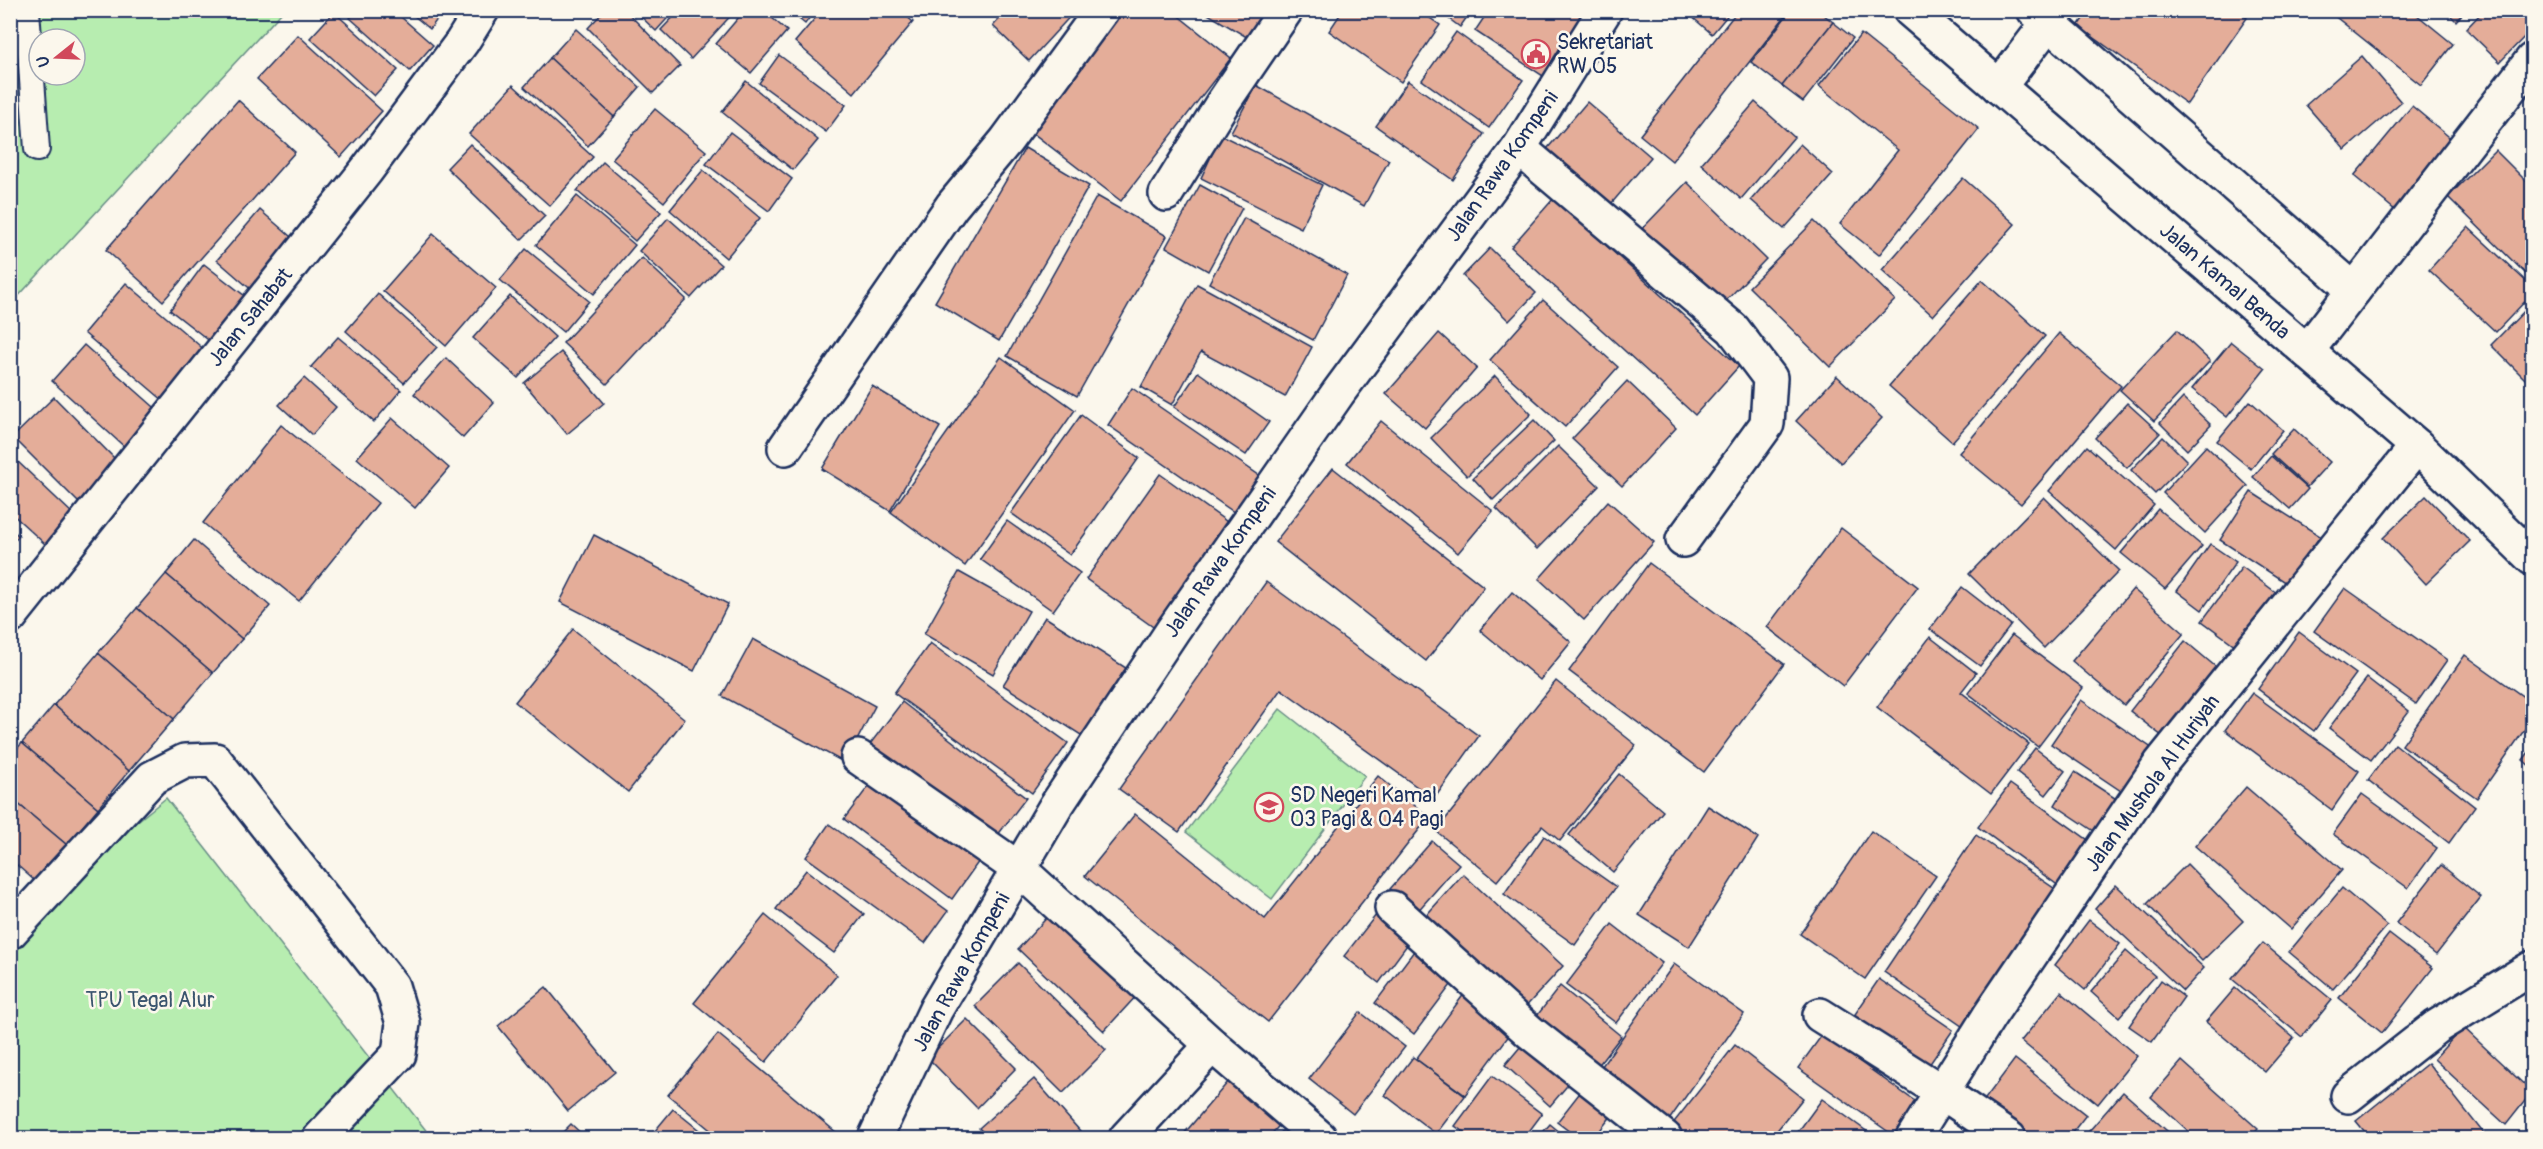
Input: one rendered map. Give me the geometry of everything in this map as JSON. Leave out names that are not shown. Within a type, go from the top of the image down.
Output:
[{"type":"street","name":"Jalan Sahabat","points":[[10,616],[366,171],[462,42],[482,10]]},
{"type":"street","points":[[785,448],[952,206],[1006,141],[1102,10]]},
{"type":"street","points":[[1166,194],[1222,104],[1286,10]]},
{"type":"street","name":"Jalan Rawa Kompeni","points":[[875,1138],[936,1009],[1056,806],[1173,630],[1338,393],[1519,148],[1605,10]]},
{"type":"street","name":"Jalan Kamal Benda","points":[[1910,10],[2008,76],[2316,340],[2417,446],[2532,558]]},
{"type":"street","points":[[2008,76],[2044,21],[2350,295]]},
{"type":"street","points":[[2316,340],[2532,60]]},
{"type":"street","points":[[1519,148],[1733,329],[1770,378],[1767,424],[1683,540]]},
{"type":"street","name":"Jalan Mushola Al Huriyah","points":[[1913,1138],[1990,1015],[2161,763],[2417,446]]},
{"type":"street","points":[[858,757],[1019,869],[1212,1045],[1320,1138]]},
{"type":"street","points":[[10,932],[152,778],[185,761],[215,760],[392,986],[403,1023],[399,1054],[320,1138]]},
{"type":"street","points":[[1392,908],[1530,1032],[1665,1138]]},
{"type":"street","points":[[2348,1096],[2436,1028],[2532,968]]},
{"type":"street","points":[[1820,1014],[2009,1138]]},
{"type":"street","points":[[1126,1138],[1212,1045]]},
{"type":"lane","points":[[27,10],[37,149]]},
{"type":"green space","points":[[11,11],[283,11],[11,304]]},
{"type":"green space","points":[[1280,709],[1365,776],[1272,899],[1186,832]]},
{"type":"green space","name":"TPU Tegal Alur","points":[[166,798],[432,1138],[11,1138],[11,924]]},
{"type":"building","points":[[357,10],[393,10],[433,45],[410,71],[350,18]]},
{"type":"building","points":[[407,10],[444,10],[430,29]]},
{"type":"building","points":[[605,10],[625,10],[680,66],[653,93],[588,28]]},
{"type":"building","points":[[634,10],[675,10],[656,31]]},
{"type":"building","points":[[680,10],[736,10],[691,59],[661,30]]},
{"type":"building","points":[[745,10],[763,10],[787,31],[751,73],[716,44]]},
{"type":"building","points":[[788,10],[815,10],[805,24]]},
{"type":"building","points":[[822,10],[900,10],[913,22],[854,93],[795,42]]},
{"type":"building","points":[[1008,10],[1076,10],[1029,61],[993,26]]},
{"type":"building","points":[[1120,10],[1171,10],[1231,58],[1121,201],[1029,130]]},
{"type":"building","points":[[1201,10],[1267,10],[1250,39]]},
{"type":"building","points":[[1343,10],[1418,10],[1440,25],[1401,82],[1329,31]]},
{"type":"building","points":[[1437,10],[1472,10],[1460,27]]},
{"type":"building","name":"Sekretariat RW 05","points":[[1489,10],[1590,10],[1546,78],[1475,31]]},
{"type":"building","points":[[1684,10],[1732,10],[1712,34]]},
{"type":"building","points":[[1738,10],[1790,10],[1672,161],[1640,135]]},
{"type":"building","points":[[1791,10],[1818,10],[1833,22],[1782,86],[1751,62]]},
{"type":"building","points":[[2089,10],[2236,10],[2247,18],[2187,104],[2078,26]]},
{"type":"building","points":[[2327,10],[2411,10],[2453,44],[2421,85]]},
{"type":"building","points":[[2445,10],[2466,10],[2456,21]]},
{"type":"building","points":[[2484,10],[2532,10],[2532,29],[2500,62],[2466,29]]},
{"type":"building","points":[[334,12],[398,70],[374,96],[310,38]]},
{"type":"building","points":[[1833,22],[1853,38],[1803,102],[1782,86]]},
{"type":"building","points":[[576,29],[640,87],[614,117],[550,58]]},
{"type":"building","points":[[1456,32],[1523,80],[1489,128],[1422,80]]},
{"type":"building","points":[[1861,34],[1979,129],[1879,255],[1840,224],[1898,150],[1819,86]]},
{"type":"building","points":[[298,35],[382,111],[341,157],[257,79]]},
{"type":"building","points":[[779,55],[846,105],[826,132],[759,83]]},
{"type":"building","points":[[2362,56],[2401,102],[2345,150],[2306,105]]},
{"type":"building","points":[[550,58],[614,117],[588,146],[524,87]]},
{"type":"building","points":[[746,81],[818,140],[793,170],[722,112]]},
{"type":"building","points":[[1408,81],[1484,134],[1453,180],[1376,126]]},
{"type":"building","points":[[513,85],[593,157],[550,206],[469,134]]},
{"type":"building","points":[[1256,85],[1389,160],[1364,206],[1231,132]]},
{"type":"building","points":[[238,100],[295,152],[163,301],[106,250]]},
{"type":"building","points":[[1587,102],[1651,157],[1605,211],[1541,156]]},
{"type":"building","points":[[1755,102],[1794,137],[1741,199],[1701,164]]},
{"type":"building","points":[[2412,106],[2454,141],[2396,211],[2354,176]]},
{"type":"building","points":[[655,109],[706,151],[664,202],[612,159]]},
{"type":"building","points":[[730,132],[792,179],[769,211],[706,164]]},
{"type":"building","points":[[1221,135],[1322,185],[1301,228],[1201,178]]},
{"type":"building","points":[[470,144],[545,216],[521,240],[447,168]]},
{"type":"building","points":[[1800,144],[1833,174],[1784,229],[1751,200]]},
{"type":"building","points":[[1025,148],[1089,186],[999,341],[935,302]]},
{"type":"building","points":[[2495,150],[2532,187],[2532,280],[2448,197]]},
{"type":"building","points":[[603,162],[661,212],[635,241],[577,191]]},
{"type":"building","points":[[703,170],[760,218],[726,258],[670,210]]},
{"type":"building","points":[[1963,178],[2015,224],[1933,316],[1882,270]]},
{"type":"building","points":[[1687,182],[1766,259],[1719,308],[1640,231]]},
{"type":"building","points":[[1200,185],[1242,208],[1208,271],[1166,247]]},
{"type":"building","points":[[577,196],[635,245],[594,294],[536,245]]},
{"type":"building","points":[[1097,196],[1167,236],[1077,396],[1007,356]]},
{"type":"building","points":[[1554,198],[1739,366],[1695,415],[1511,247]]},
{"type":"building","points":[[260,210],[298,243],[255,293],[217,260]]},
{"type":"building","points":[[668,218],[721,265],[691,298],[639,251]]},
{"type":"building","points":[[1244,218],[1347,275],[1313,340],[1209,283]]},
{"type":"building","points":[[1814,221],[1895,300],[1830,367],[1749,287]]},
{"type":"building","points":[[2468,227],[2532,287],[2532,294],[2496,332],[2429,270]]},
{"type":"building","points":[[433,234],[496,288],[446,346],[383,291]]},
{"type":"building","points":[[1490,248],[1536,293],[1509,321],[1463,276]]},
{"type":"building","points":[[526,249],[589,301],[563,332],[500,280]]},
{"type":"building","points":[[642,258],[686,299],[607,384],[563,343]]},
{"type":"building","points":[[204,264],[250,300],[216,346],[170,310]]},
{"type":"building","points":[[1982,280],[2045,336],[1952,442],[1889,386]]},
{"type":"building","points":[[126,283],[213,357],[171,407],[84,333]]},
{"type":"building","points":[[1197,284],[1312,347],[1285,397],[1201,352],[1172,405],[1141,387]]},
{"type":"building","points":[[378,294],[437,347],[404,383],[346,331]]},
{"type":"building","points":[[510,296],[555,337],[518,378],[473,338]]},
{"type":"building","points":[[1543,300],[1618,367],[1565,427],[1490,360]]},
{"type":"building","points":[[2532,303],[2532,386],[2491,345]]},
{"type":"building","points":[[2177,330],[2210,361],[2154,421],[2120,390]]},
{"type":"building","points":[[1439,333],[1477,368],[1425,428],[1386,394]]},
{"type":"building","points":[[2059,333],[2121,386],[2021,504],[1959,453]]},
{"type":"building","points":[[338,337],[401,390],[374,422],[311,367]]},
{"type":"building","points":[[2231,342],[2265,369],[2227,417],[2192,389]]},
{"type":"building","points":[[84,345],[162,414],[129,451],[52,381]]},
{"type":"building","points":[[561,352],[604,403],[567,434],[524,383]]},
{"type":"building","points":[[1001,357],[1075,410],[965,566],[891,512]]},
{"type":"building","points":[[446,358],[494,403],[463,438],[414,394]]},
{"type":"building","points":[[1198,372],[1269,422],[1246,455],[1174,407]]},
{"type":"building","points":[[1495,376],[1531,414],[1467,476],[1431,438]]},
{"type":"building","points":[[1837,376],[1882,418],[1841,463],[1796,421]]},
{"type":"building","points":[[304,378],[336,407],[312,435],[279,405]]},
{"type":"building","points":[[1627,381],[1676,428],[1622,486],[1572,439]]},
{"type":"building","points":[[872,386],[940,427],[890,511],[822,469]]},
{"type":"building","points":[[1132,388],[1266,480],[1241,517],[1108,425]]},
{"type":"building","points":[[54,397],[120,464],[80,504],[13,437]]},
{"type":"building","points":[[2183,398],[2211,425],[2187,450],[2160,423]]},
{"type":"building","points":[[2250,401],[2283,430],[2251,469],[2217,441]]},
{"type":"building","points":[[2127,403],[2160,433],[2127,468],[2095,438]]},
{"type":"building","points":[[1081,415],[1139,458],[1070,555],[1011,513]]},
{"type":"building","points":[[392,418],[449,468],[415,508],[357,458]]},
{"type":"building","points":[[1534,420],[1554,441],[1493,500],[1473,478]]},
{"type":"building","points":[[1381,421],[1493,511],[1458,553],[1347,463]]},
{"type":"building","points":[[281,425],[378,503],[299,601],[203,523]]},
{"type":"building","points":[[2294,429],[2330,462],[2307,487],[2271,454]]},
{"type":"building","points":[[2163,437],[2187,461],[2155,494],[2131,470]]},
{"type":"building","points":[[1558,446],[1599,486],[1537,549],[1496,508]]},
{"type":"building","points":[[2087,446],[2154,505],[2116,550],[2049,491]]},
{"type":"building","points":[[2206,446],[2248,486],[2205,533],[2163,493]]},
{"type":"building","points":[[2271,456],[2308,489],[2290,509],[2253,477]]},
{"type":"building","points":[[16,460],[74,515],[46,545],[10,512],[10,467]]},
{"type":"building","points":[[1333,468],[1484,587],[1426,661],[1275,542]]},
{"type":"building","points":[[1160,474],[1230,524],[1156,629],[1086,579]]},
{"type":"building","points":[[2251,492],[2320,536],[2289,585],[2220,540]]},
{"type":"building","points":[[2426,496],[2470,541],[2426,584],[2383,538]]},
{"type":"building","points":[[2044,497],[2119,571],[2044,648],[1969,574]]},
{"type":"building","points":[[1608,501],[1654,542],[1584,620],[1539,579]]},
{"type":"building","points":[[2158,509],[2202,546],[2165,589],[2121,553]]},
{"type":"building","points":[[1007,521],[1080,573],[1053,611],[980,559]]},
{"type":"building","points":[[10,528],[19,536],[10,545]]},
{"type":"building","points":[[1841,528],[1918,587],[1843,686],[1767,627]]},
{"type":"building","points":[[594,535],[728,604],[694,671],[560,602]]},
{"type":"building","points":[[194,540],[270,606],[242,639],[166,574]]},
{"type":"building","points":[[2210,544],[2236,562],[2202,610],[2177,591]]},
{"type":"building","points":[[1649,563],[1784,664],[1704,772],[1569,671]]},
{"type":"building","points":[[2242,567],[2282,597],[2243,651],[2202,621]]},
{"type":"building","points":[[959,572],[1029,611],[993,674],[924,634]]},
{"type":"building","points":[[166,574],[242,639],[213,673],[137,608]]},
{"type":"building","points":[[1266,582],[1479,736],[1434,799],[1281,689],[1179,832],[1119,789]]},
{"type":"building","points":[[1962,587],[2011,625],[1980,666],[1930,629]]},
{"type":"building","points":[[2345,588],[2447,660],[2416,704],[2314,631]]},
{"type":"building","points":[[2133,589],[2184,633],[2124,705],[2072,661]]},
{"type":"building","points":[[1512,592],[1571,642],[1540,680],[1480,630]]},
{"type":"building","points":[[137,608],[213,673],[174,719],[98,653]]},
{"type":"building","points":[[1045,617],[1126,668],[1084,737],[1003,685]]},
{"type":"building","points":[[573,629],[685,719],[628,792],[515,702]]},
{"type":"building","points":[[2299,632],[2356,674],[2314,731],[2258,689]]},
{"type":"building","points":[[2012,635],[2083,688],[2038,747],[1968,693]]},
{"type":"building","points":[[1930,637],[1976,673],[1961,692],[2029,744],[1991,794],[1877,707]]},
{"type":"building","points":[[753,639],[875,706],[845,763],[722,696]]},
{"type":"building","points":[[2185,641],[2222,672],[2167,740],[2130,711]]},
{"type":"building","points":[[930,643],[1068,743],[1032,793],[894,693]]},
{"type":"building","points":[[98,653],[174,719],[129,771],[54,705]]},
{"type":"building","points":[[2465,655],[2532,703],[2532,719],[2477,798],[2402,745]]},
{"type":"building","points":[[2367,678],[2409,711],[2371,760],[2329,728]]},
{"type":"building","points":[[1556,681],[1636,745],[1560,841],[1542,826],[1497,881],[1436,831]]},
{"type":"building","points":[[2252,693],[2359,771],[2332,810],[2225,730]]},
{"type":"building","points":[[2081,700],[2159,753],[2130,797],[2051,744]]},
{"type":"building","points":[[902,702],[1026,798],[991,844],[867,748]]},
{"type":"building","points":[[54,705],[129,771],[98,808],[22,743]]},
{"type":"building","points":[[22,743],[98,808],[67,845],[10,797],[10,756]]},
{"type":"building","points":[[2395,744],[2475,807],[2449,843],[2368,780]]},
{"type":"building","points":[[2035,748],[2065,771],[2046,795],[2017,772]]},
{"type":"building","points":[[2532,748],[2532,768],[2523,760]]},
{"type":"building","points":[[2075,772],[2124,804],[2103,837],[2055,805]]},
{"type":"building","points":[[1619,774],[1663,811],[1613,872],[1569,835]]},
{"type":"building","points":[[877,775],[984,854],[952,899],[844,819]]},
{"type":"building","points":[[1378,776],[1429,817],[1268,1022],[1085,876],[1135,814],[1265,919]]},
{"type":"building","points":[[2010,784],[2095,845],[2063,889],[1978,827]]},
{"type":"building","points":[[2246,787],[2342,870],[2291,929],[2195,846]]},
{"type":"building","points":[[2362,794],[2437,848],[2408,888],[2333,834]]},
{"type":"building","points":[[10,797],[67,845],[35,881],[10,859]]},
{"type":"building","points":[[1708,806],[1758,838],[1689,947],[1639,915]]},
{"type":"building","points":[[829,824],[948,911],[925,943],[806,857]]},
{"type":"building","points":[[1871,831],[1936,876],[1865,979],[1800,934]]},
{"type":"building","points":[[1976,835],[2061,893],[1969,1031],[1884,972]]},
{"type":"building","points":[[1544,836],[1616,887],[1575,945],[1504,894]]},
{"type":"building","points":[[1432,841],[1459,864],[1416,913],[1390,889]]},
{"type":"building","points":[[2187,864],[2243,921],[2202,961],[2147,904]]},
{"type":"building","points":[[2441,865],[2481,897],[2436,955],[2396,923]]},
{"type":"building","points":[[806,870],[864,914],[834,953],[776,909]]},
{"type":"building","points":[[1463,874],[1563,966],[1521,1012],[1422,920]]},
{"type":"building","points":[[2116,885],[2204,968],[2183,991],[2095,909]]},
{"type":"building","points":[[2342,888],[2387,926],[2333,989],[2289,952]]},
{"type":"building","points":[[1053,911],[1139,993],[1104,1031],[1018,949]]},
{"type":"building","points":[[765,915],[837,975],[766,1062],[694,1003]]},
{"type":"building","points":[[1376,915],[1410,941],[1379,983],[1344,956]]},
{"type":"building","points":[[2089,920],[2120,944],[2085,990],[2055,965]]},
{"type":"building","points":[[1612,924],[1662,963],[1616,1023],[1566,985]]},
{"type":"building","points":[[2389,934],[2433,968],[2382,1033],[2339,998]]},
{"type":"building","points":[[2263,943],[2332,1000],[2302,1037],[2232,979]]},
{"type":"building","points":[[1417,947],[1457,977],[1414,1034],[1375,1003]]},
{"type":"building","points":[[2126,951],[2155,976],[2119,1017],[2091,992]]},
{"type":"building","points":[[1018,963],[1106,1050],[1063,1093],[975,1006]]},
{"type":"building","points":[[1674,964],[1744,1014],[1667,1123],[1597,1073]]},
{"type":"building","points":[[1879,979],[1953,1030],[1925,1071],[1851,1020]]},
{"type":"building","points":[[2161,980],[2184,997],[2152,1042],[2129,1026]]},
{"type":"building","points":[[1560,986],[1621,1036],[1594,1071],[1532,1022]]},
{"type":"building","points":[[546,987],[615,1072],[568,1111],[498,1026]]},
{"type":"building","points":[[2235,988],[2294,1038],[2265,1072],[2206,1022]]},
{"type":"building","points":[[1467,990],[1516,1026],[1465,1095],[1416,1059]]},
{"type":"building","points":[[2061,992],[2137,1056],[2098,1104],[2021,1041]]},
{"type":"building","points":[[1360,1012],[1405,1047],[1353,1114],[1309,1079]]},
{"type":"building","points":[[967,1019],[1016,1068],[977,1108],[928,1058]]},
{"type":"building","points":[[2463,1027],[2532,1092],[2506,1125],[2434,1059]]},
{"type":"building","points":[[718,1034],[843,1138],[720,1138],[668,1095]]},
{"type":"building","points":[[1531,1034],[1577,1074],[1550,1106],[1505,1065]]},
{"type":"building","points":[[1822,1035],[1916,1102],[1893,1135],[1798,1068]]},
{"type":"building","points":[[1735,1045],[1803,1098],[1771,1138],[1676,1138],[1667,1131]]},
{"type":"building","points":[[1413,1057],[1465,1096],[1436,1134],[1385,1095]]},
{"type":"building","points":[[2015,1059],[2086,1115],[2068,1138],[2018,1138],[1979,1107]]},
{"type":"building","points":[[2182,1061],[2258,1129],[2250,1138],[2196,1138],[2151,1097]]},
{"type":"building","points":[[2428,1063],[2485,1135],[2481,1138],[2370,1138],[2356,1121]]},
{"type":"building","points":[[1234,1075],[1285,1119],[1268,1138],[1187,1138],[1183,1135]]},
{"type":"building","points":[[1492,1076],[1542,1114],[1524,1138],[1472,1138],[1455,1126]]},
{"type":"building","points":[[1034,1079],[1080,1131],[1072,1138],[988,1138],[979,1128]]},
{"type":"building","points":[[1582,1090],[1612,1115],[1594,1138],[1578,1138],[1557,1122]]},
{"type":"building","points":[[2123,1092],[2175,1138],[2083,1138]]},
{"type":"building","points":[[1822,1099],[1876,1138],[1797,1138],[1795,1136]]},
{"type":"building","points":[[673,1109],[709,1138],[649,1138]]},
{"type":"building","points":[[571,1124],[586,1138],[557,1138]]},
{"type":"building","points":[[1550,1124],[1567,1138],[1538,1138]]},
{"type":"building","points":[[1284,1129],[1296,1138],[1276,1138]]},
{"type":"place","name":"Sekretariat RW 05","points":[[1536,54]]},
{"type":"place","name":"SD Negeri Kamal 03 Pagi & 04 Pagi","points":[[1269,807]]}]
